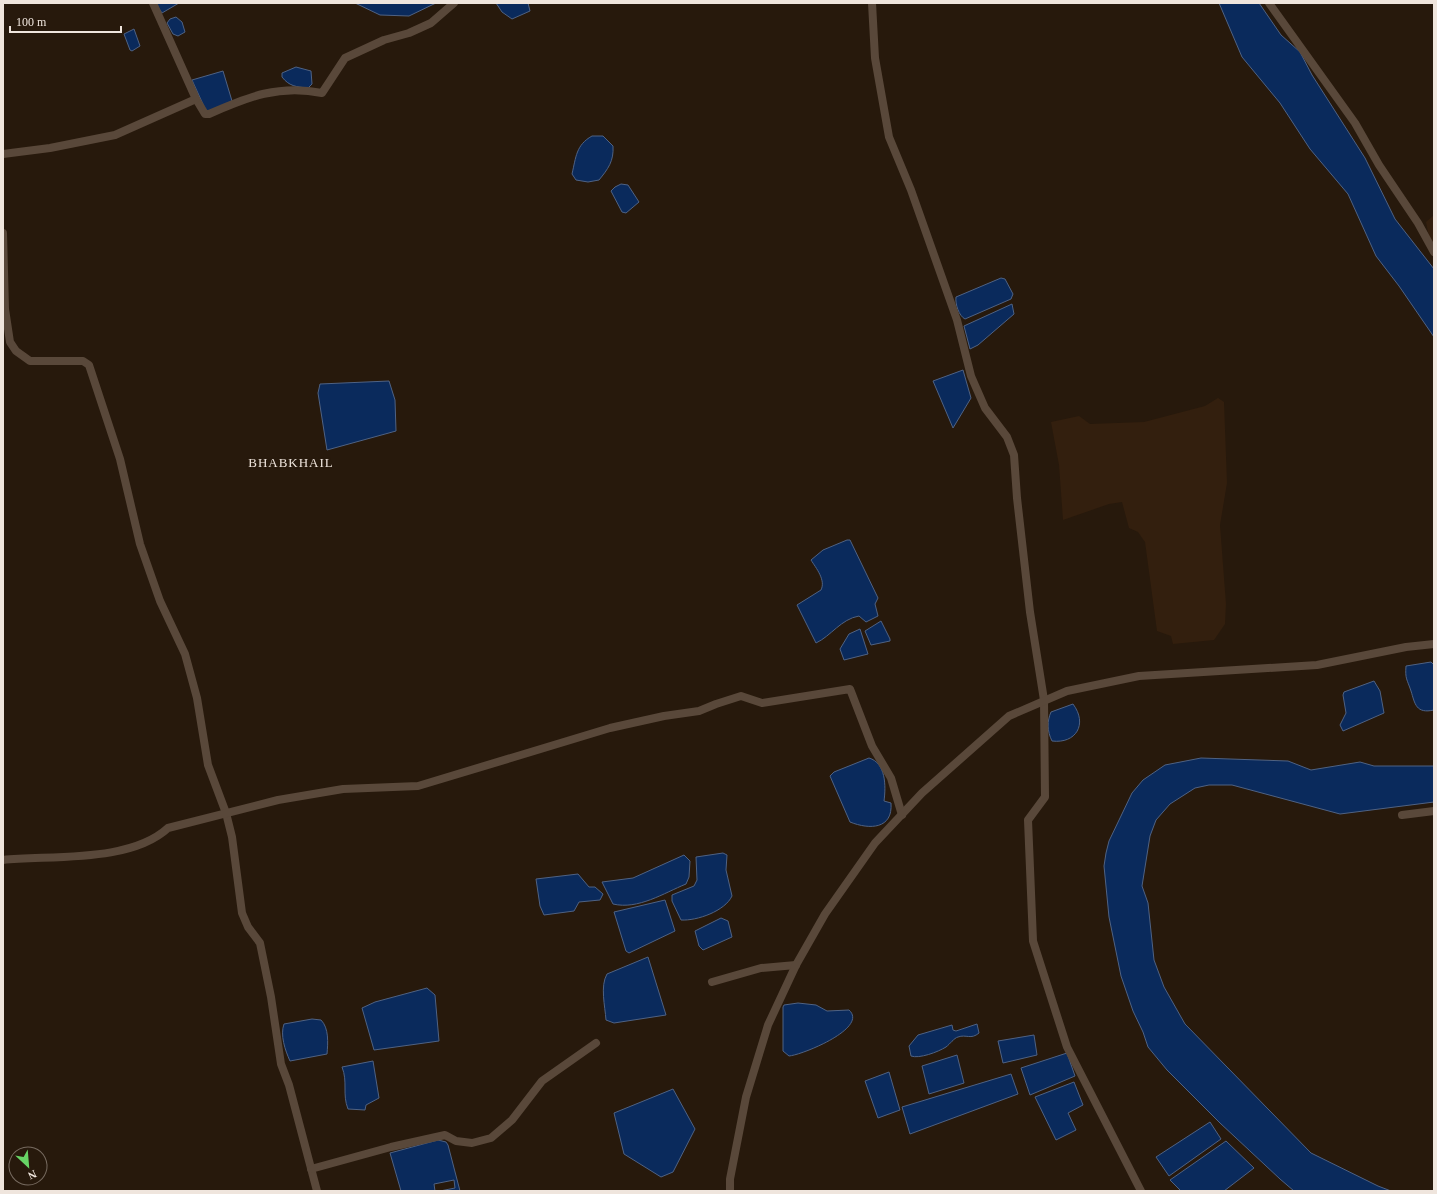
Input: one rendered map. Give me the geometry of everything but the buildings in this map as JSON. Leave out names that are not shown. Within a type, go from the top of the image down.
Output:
[{"type":"street","points":[[153,3],[196,99],[205,114],[209,114],[267,92],[302,89],[322,93],[345,58],[384,40],[409,33],[430,22],[454,3]]},
{"type":"street","points":[[872,3],[876,58],[889,137],[911,190],[957,320],[971,376],[985,408],[1007,437],[1014,455],[1016,498],[1030,612],[1044,700],[1045,797],[1028,820],[1033,941],[1067,1046],[1141,1191]]},
{"type":"street","points":[[1269,3],[1355,123],[1378,165],[1418,223],[1434,252]]},
{"type":"street","points":[[3,154],[50,148],[115,134],[196,99]]},
{"type":"street","points":[[3,233],[6,309],[10,342],[16,351],[30,361],[84,361],[89,365],[120,459],[140,544],[160,600],[185,654],[197,698],[208,765],[226,813],[232,837],[242,913],[248,927],[260,943],[271,997],[281,1064],[291,1091],[317,1191]]},
{"type":"street","points":[[730,1191],[730,1178],[746,1097],[768,1025],[796,965],[825,914],[876,844],[902,814],[922,793],[1010,716],[1067,691],[1139,676],[1317,665],[1406,647],[1434,644]]},
{"type":"street","points":[[3,860],[74,857],[121,850],[159,837],[168,828],[278,800],[343,789],[418,786],[610,728],[664,716],[699,712],[716,704],[741,696],[762,703],[850,690],[872,746],[891,778],[902,814]]},
{"type":"street","points":[[1402,815],[1434,811]]},
{"type":"street","points":[[712,982],[760,968],[796,965]]},
{"type":"street","points":[[311,1169],[391,1147],[445,1135],[456,1141],[472,1143],[491,1138],[512,1120],[542,1081],[596,1043]]},
{"type":"shaded area","points":[[1434,215],[1434,245],[1429,237],[1426,222]]},
{"type":"shaded area","points":[[1218,398],[1224,402],[1227,483],[1220,525],[1226,604],[1225,624],[1214,640],[1173,644],[1171,636],[1157,631],[1145,542],[1138,532],[1129,528],[1122,502],[1109,504],[1063,520],[1059,465],[1051,422],[1079,416],[1090,424],[1144,422],[1205,406]]},
{"type":"water","points":[[155,3],[179,3],[162,13]]},
{"type":"water","points":[[355,3],[436,3],[409,16],[380,15]]},
{"type":"water","points":[[496,3],[528,3],[530,11],[512,19],[502,12]]},
{"type":"water","points":[[1219,3],[1259,3],[1281,35],[1300,52],[1312,75],[1365,158],[1395,219],[1434,269],[1434,337],[1399,286],[1376,256],[1348,194],[1310,149],[1280,103],[1242,57]]},
{"type":"water","points":[[176,17],[182,22],[185,32],[178,36],[173,34],[167,23],[170,19]]},
{"type":"water","points":[[134,29],[140,46],[132,51],[130,50],[124,34]]},
{"type":"water","points":[[296,67],[311,71],[312,84],[308,88],[293,86],[282,77],[282,73]]},
{"type":"water","points":[[223,71],[232,101],[207,113],[192,80]]},
{"type":"water","points":[[592,136],[603,136],[613,146],[611,160],[608,168],[599,180],[588,182],[576,180],[572,174],[576,157],[583,143]]},
{"type":"water","points":[[621,184],[628,185],[639,202],[626,213],[622,212],[611,191]]},
{"type":"water","points":[[1001,278],[1005,279],[1013,294],[1011,299],[965,319],[958,310],[956,297]]},
{"type":"water","points":[[1012,304],[1014,314],[978,345],[970,349],[964,326]]},
{"type":"water","points":[[963,370],[971,398],[953,428],[933,381]]},
{"type":"water","points":[[389,381],[395,400],[396,431],[327,450],[318,393],[320,384]]},
{"type":"water","points":[[850,540],[878,598],[875,604],[878,616],[866,622],[859,616],[847,620],[816,643],[797,605],[821,590],[822,582],[820,574],[811,560],[823,550]]},
{"type":"water","points":[[881,621],[890,641],[871,645],[865,631]]},
{"type":"water","points":[[860,629],[868,654],[844,660],[840,649],[849,634]]},
{"type":"water","points":[[1431,662],[1434,665],[1434,710],[1423,711],[1415,704],[1407,679],[1406,666]]},
{"type":"water","points":[[1374,681],[1380,691],[1384,713],[1343,731],[1340,725],[1346,713],[1343,695],[1344,692]]},
{"type":"water","points":[[1073,704],[1079,719],[1077,731],[1068,739],[1052,741],[1048,726],[1051,712]]},
{"type":"water","points":[[869,758],[875,761],[882,770],[885,782],[884,801],[891,803],[891,812],[884,823],[865,826],[850,822],[830,776],[834,772]]},
{"type":"water","points":[[1201,758],[1288,761],[1311,770],[1360,762],[1374,766],[1434,766],[1434,802],[1340,814],[1232,785],[1209,785],[1195,788],[1170,804],[1156,820],[1150,836],[1142,886],[1148,903],[1154,960],[1164,987],[1185,1024],[1311,1153],[1391,1191],[1294,1191],[1220,1123],[1167,1070],[1148,1047],[1133,1011],[1121,976],[1109,917],[1104,866],[1106,853],[1109,841],[1132,793],[1143,780],[1165,765]]},
{"type":"water","points":[[723,853],[727,855],[726,870],[732,896],[723,906],[710,914],[695,919],[681,920],[672,901],[672,895],[694,886],[697,880],[696,857]]},
{"type":"water","points":[[684,855],[690,861],[689,877],[686,884],[651,900],[632,905],[613,904],[602,882],[633,878]]},
{"type":"water","points":[[578,874],[589,887],[595,887],[603,894],[600,900],[579,902],[574,911],[544,915],[540,906],[536,879]]},
{"type":"water","points":[[665,900],[675,931],[629,953],[626,951],[614,912]]},
{"type":"water","points":[[721,918],[728,921],[732,937],[703,950],[699,946],[695,931]]},
{"type":"water","points":[[648,957],[666,1015],[614,1023],[606,1020],[603,990],[607,974]]},
{"type":"water","points":[[427,988],[435,995],[439,1041],[374,1050],[362,1008],[375,1002]]},
{"type":"water","points":[[798,1003],[816,1005],[827,1011],[849,1010],[853,1017],[850,1025],[831,1039],[807,1051],[789,1056],[783,1051],[783,1007],[784,1005]]},
{"type":"water","points":[[312,1019],[321,1020],[324,1023],[328,1041],[327,1054],[290,1061],[283,1038],[284,1024]]},
{"type":"water","points":[[977,1024],[979,1033],[976,1035],[971,1037],[961,1036],[938,1051],[919,1057],[911,1056],[909,1046],[918,1035],[952,1025],[953,1030],[956,1031]]},
{"type":"water","points":[[1034,1035],[1037,1055],[1003,1063],[998,1041]]},
{"type":"water","points":[[1067,1053],[1075,1076],[1030,1095],[1021,1068]]},
{"type":"water","points":[[957,1055],[964,1083],[929,1094],[922,1066]]},
{"type":"water","points":[[373,1061],[379,1098],[366,1105],[365,1110],[348,1109],[345,1098],[345,1078],[342,1067]]},
{"type":"water","points":[[889,1072],[900,1110],[878,1118],[865,1081]]},
{"type":"water","points":[[1011,1074],[1018,1094],[910,1134],[902,1107]]},
{"type":"water","points":[[1074,1082],[1083,1105],[1068,1113],[1076,1130],[1056,1140],[1035,1097]]},
{"type":"water","points":[[673,1089],[695,1129],[673,1172],[661,1177],[624,1154],[614,1113]]},
{"type":"water","points":[[1210,1122],[1221,1139],[1169,1176],[1156,1157]]},
{"type":"water","points":[[438,1140],[446,1142],[448,1145],[460,1191],[440,1191],[455,1188],[454,1180],[434,1184],[435,1191],[401,1191],[390,1153]]},
{"type":"water","points":[[1226,1141],[1254,1168],[1224,1191],[1181,1191],[1170,1180]]},
{"type":"district","name":"BHABKHAIL","points":[[291,462]]}]
